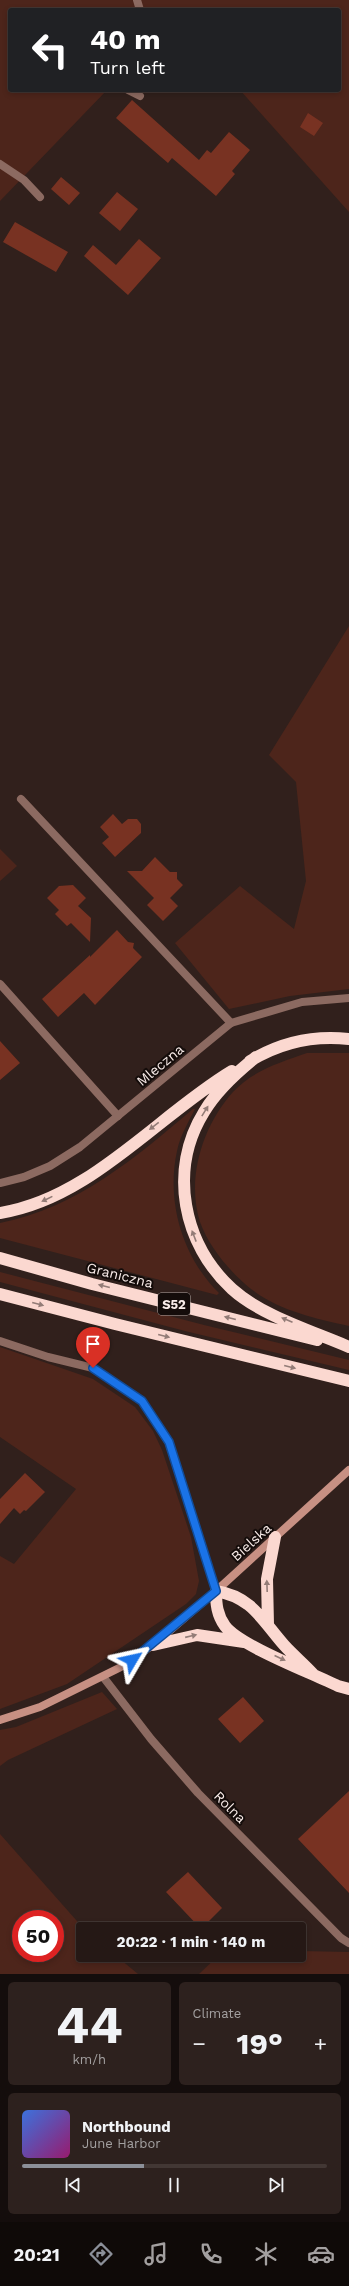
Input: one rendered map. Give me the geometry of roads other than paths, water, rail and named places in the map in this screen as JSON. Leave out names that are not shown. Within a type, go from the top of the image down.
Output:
[{"type":"highway","points":[[0,1213],[14,1211],[41,1202],[87,1178],[188,1100],[269,1050],[304,1039],[349,1039]]},
{"type":"highway","points":[[256,1057],[236,1073],[218,1092],[203,1112],[194,1131],[184,1171],[186,1207],[190,1226],[197,1245],[207,1260],[233,1290],[251,1303],[273,1314],[349,1347]]},
{"type":"highway","name":"Graniczna","points":[[0,1258],[92,1284],[349,1347]]},
{"type":"highway","name":"S52","points":[[0,1294],[115,1324],[349,1381]]},
{"type":"highway","points":[[268,1625],[267,1579],[275,1537]]},
{"type":"highway","points":[[313,1674],[285,1646],[246,1601],[233,1594],[216,1591],[216,1605],[226,1627],[246,1643],[313,1674],[349,1689]]},
{"type":"highway","points":[[152,1645],[197,1635],[246,1643]]},
{"type":"main road","name":"Bielska","points":[[0,1720],[40,1707],[104,1678],[152,1645],[216,1591],[349,1470]]},
{"type":"street","points":[[132,92],[140,96]]},
{"type":"street","points":[[0,164],[24,180],[40,197]]},
{"type":"street","points":[[20,799],[231,1023]]},
{"type":"street","points":[[0,984],[118,1116]]},
{"type":"street","name":"Mleczna","points":[[0,1183],[24,1177],[50,1166],[80,1147],[231,1023],[302,1002],[349,998]]},
{"type":"street","points":[[0,1342],[48,1357],[93,1368],[142,1401],[169,1442],[216,1591]]},
{"type":"street","name":"Rolna","points":[[104,1678],[150,1739],[198,1793],[341,1938],[349,1943]]}]
